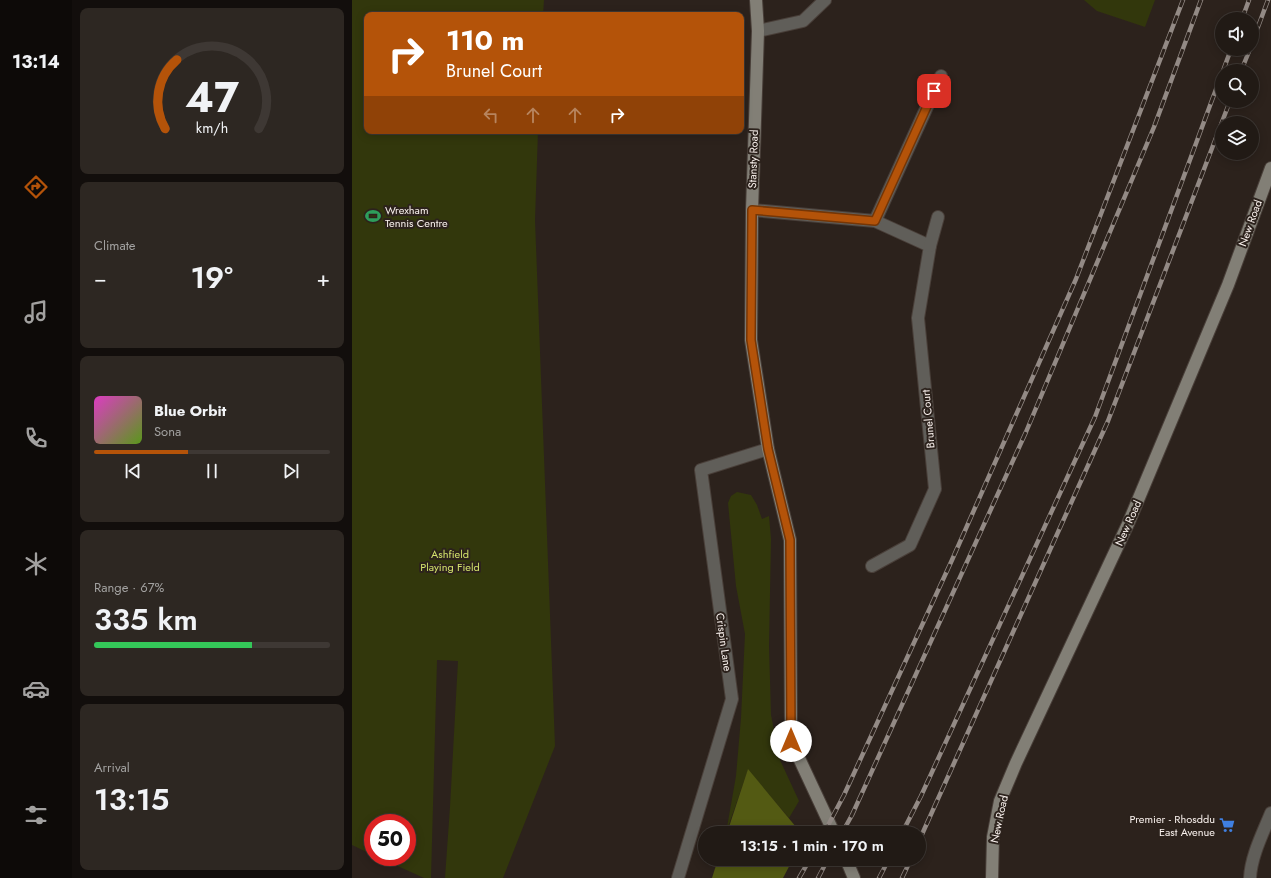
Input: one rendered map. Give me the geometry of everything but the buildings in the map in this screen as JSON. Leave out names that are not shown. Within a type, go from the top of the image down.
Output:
[{"type":"main road","name":"Stansty Road","points":[[756,0],[758,30],[752,210],[751,340],[768,449],[790,540],[791,741],[831,826]]},
{"type":"main road","name":"New Road","points":[[992,878],[993,837],[1000,801],[1016,763],[1128,524],[1228,285],[1271,168]]},
{"type":"main road","points":[[849,866],[854,878]]},
{"type":"street","points":[[758,30],[803,21],[825,0]]},
{"type":"street","points":[[875,221],[941,76]]},
{"type":"street","points":[[752,210],[875,221],[930,246]]},
{"type":"street","name":"Brunel Court","points":[[872,566],[910,545],[934,489],[918,318],[930,246],[938,217]]},
{"type":"street","name":"Crispin Lane","points":[[678,878],[732,699],[701,470],[768,449]]},
{"type":"street","points":[[1250,878],[1250,869],[1271,813]]},
{"type":"green space","name":"Ashfield Playing Field","points":[[352,0],[544,0],[543,12],[364,12],[364,134],[538,134],[535,220],[555,746],[503,878],[445,878],[458,661],[437,660],[431,878],[424,878],[398,866],[416,866],[416,814],[364,814],[364,851],[352,845]]},
{"type":"green space","points":[[1084,0],[1155,0],[1145,27],[1097,11]]},
{"type":"green space","points":[[737,492],[751,495],[757,505],[762,519],[769,516],[771,539],[769,646],[771,715],[780,760],[799,801],[789,818],[748,770],[727,826],[736,776],[741,718],[745,634],[736,586],[728,503],[731,496]]},
{"type":"green space","points":[[748,769],[795,826],[729,826]]},
{"type":"green space","points":[[716,866],[789,866],[783,878],[712,878]]},
{"type":"railway","points":[[828,826],[844,795],[952,560],[1076,279],[1183,0]]},
{"type":"railway","points":[[846,826],[1026,432],[1154,127],[1201,0]]},
{"type":"railway","points":[[1245,12],[1249,0]]},
{"type":"railway","points":[[1259,24],[1268,0]]},
{"type":"railway","points":[[1226,64],[1228,56]]},
{"type":"railway","points":[[1244,64],[1247,56]]},
{"type":"railway","points":[[906,826],[921,796],[1095,417],[1215,92]]},
{"type":"railway","points":[[926,826],[1108,421],[1227,108]]},
{"type":"railway","points":[[799,878],[806,866]]},
{"type":"railway","points":[[818,878],[824,866]]},
{"type":"railway","points":[[879,878],[885,866]]},
{"type":"railway","points":[[902,878],[908,866]]},
{"type":"place","name":"Wrexham Tennis Centre","points":[[373,216]]},
{"type":"place","name":"Premier - Rhosddu East Avenue","points":[[1227,825]]},
{"type":"route","points":[[791,741],[790,540],[768,449],[751,340],[752,210],[875,221],[934,91]]}]
